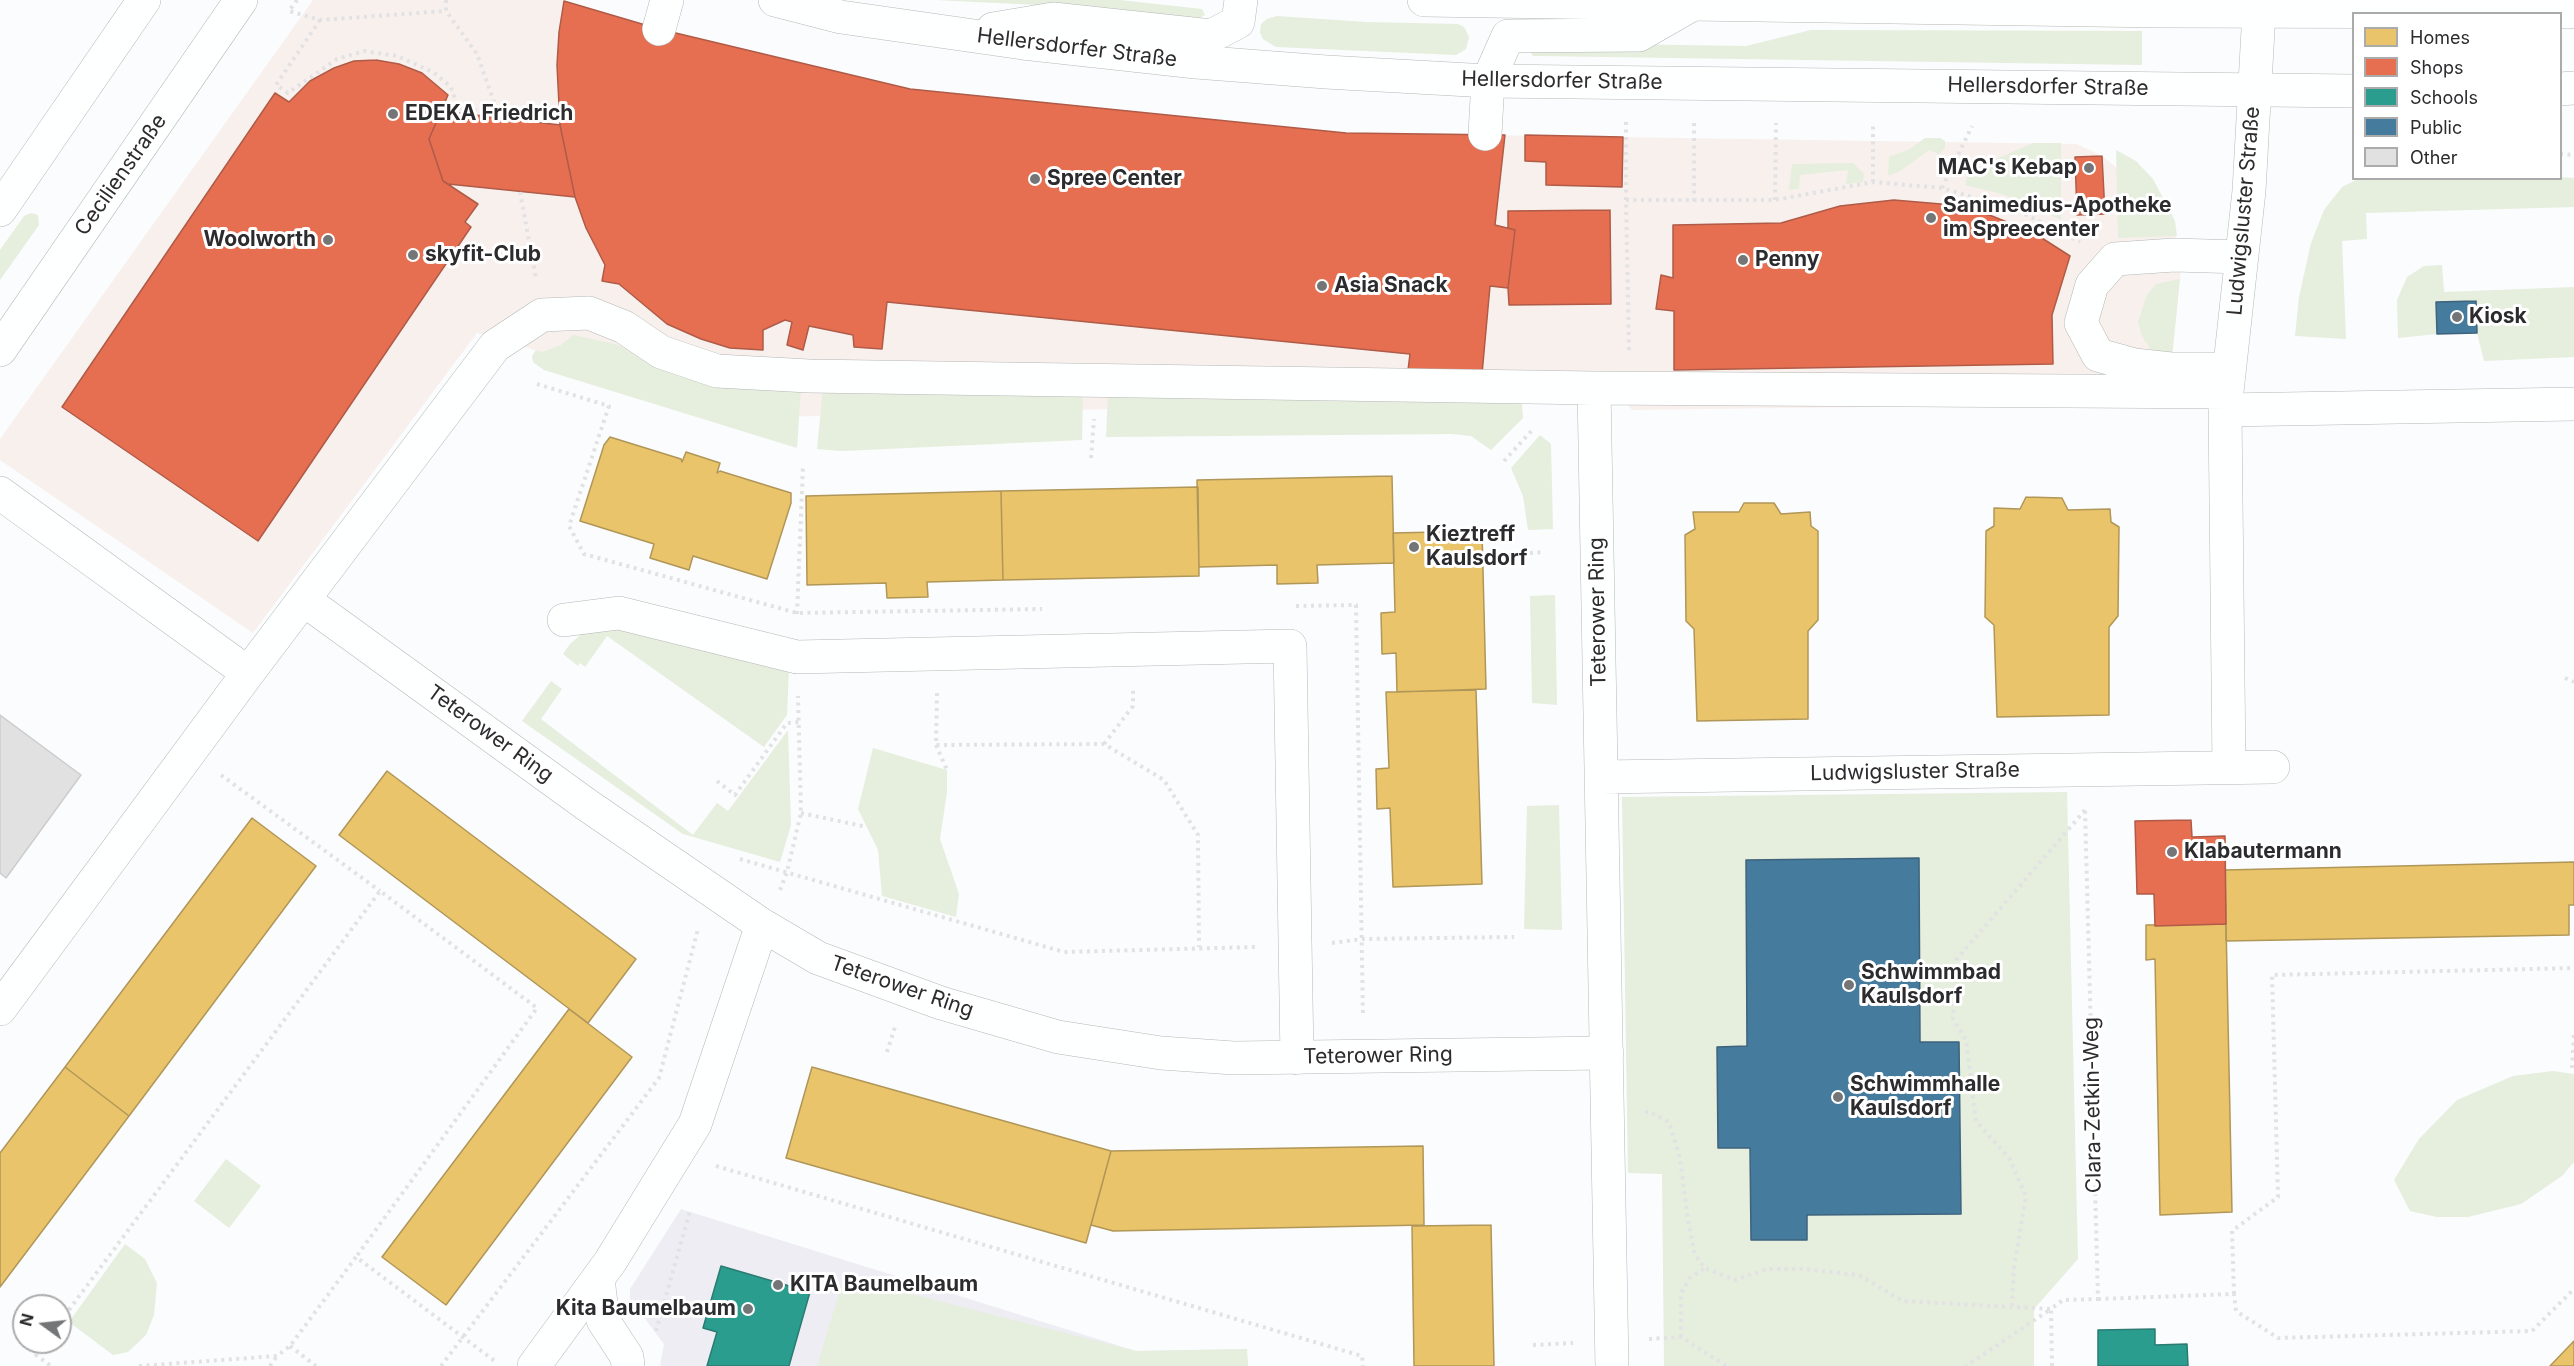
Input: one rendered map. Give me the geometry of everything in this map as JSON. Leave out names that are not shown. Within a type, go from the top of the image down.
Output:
[{"type":"street","points":[[0,210],[144,0]]},
{"type":"street","name":"Cecilienstraße","points":[[0,350],[241,0]]},
{"type":"street","name":"Hellersdorfer Straße","points":[[775,0],[841,17],[962,34],[1196,62],[1326,72],[1488,81],[2352,91]]},
{"type":"street","points":[[962,34],[1053,19],[1211,36],[1238,22],[1241,0]]},
{"type":"street","points":[[1424,0],[1693,4],[2261,6],[2574,12]]},
{"type":"street","points":[[1485,134],[1488,81],[1508,36],[1639,35],[1693,4]]},
{"type":"street","name":"Ludwigsluster Straße","points":[[2229,767],[2227,390],[2242,257],[2261,6]]},
{"type":"street","points":[[2227,390],[2171,369],[2134,365],[2098,355],[2081,323],[2092,285],[2115,259],[2174,255],[2242,257]]},
{"type":"street","points":[[0,1009],[189,751],[495,346],[542,315],[589,313],[624,327],[661,352],[717,371],[809,376],[1594,388],[2166,393],[2227,390],[2574,404]]},
{"type":"street","name":"Teterower Ring","points":[[1594,388],[1611,1354]]},
{"type":"street","points":[[0,493],[248,672]]},
{"type":"street","name":"Teterower Ring","points":[[304,600],[587,805],[762,925],[830,962],[941,1004],[1058,1037],[1161,1053],[1234,1058],[1607,1053]]},
{"type":"street","points":[[564,620],[620,613],[797,657],[1290,646],[1297,1058]]},
{"type":"street","name":"Ludwigsluster Straße","points":[[1601,777],[2273,767]]},
{"type":"street","points":[[534,1366],[598,1279],[695,1124],[762,925]]},
{"type":"street","points":[[598,1279],[603,1320],[627,1357],[628,1366]]},
{"type":"path","points":[[297,0],[289,11],[320,20],[446,11]]},
{"type":"path","points":[[446,0],[446,11],[477,54],[500,119]]},
{"type":"path","points":[[320,20],[276,86],[288,93],[337,59],[364,51],[397,56],[433,72],[450,87],[458,108],[498,113]]},
{"type":"path","points":[[1626,121],[1629,388]]},
{"type":"path","points":[[1775,200],[1776,121]]},
{"type":"path","points":[[1694,122],[1694,201]]},
{"type":"path","points":[[1873,123],[1873,182]]},
{"type":"path","points":[[1942,188],[1973,124]]},
{"type":"path","points":[[1626,200],[1775,200],[1873,182],[1942,188],[2020,212],[2115,259]]},
{"type":"path","points":[[520,192],[542,315]]},
{"type":"path","points":[[537,384],[609,406]]},
{"type":"path","points":[[1504,461],[1534,428]]},
{"type":"path","points":[[1530,553],[1543,552]]},
{"type":"path","points":[[936,611],[936,745],[947,770]]},
{"type":"path","points":[[2565,678],[2574,682]]},
{"type":"path","points":[[717,782],[735,795],[787,723],[799,722]]},
{"type":"path","points":[[936,745],[1104,744],[1164,780],[1198,835],[1199,947]]},
{"type":"path","points":[[189,751],[537,1008],[290,1346],[277,1356],[270,1366]]},
{"type":"path","name":"Clara-Zetkin-Weg","points":[[2012,1306],[2014,1267],[2026,1197],[2009,1158],[1976,1121],[1965,1040],[1953,1019],[1956,960],[2085,807],[2098,1299]]},
{"type":"path","points":[[801,813],[867,827]]},
{"type":"path","points":[[731,857],[1064,952],[1199,947],[1296,947],[1362,939],[1514,937]]},
{"type":"path","points":[[72,1306],[380,891]]},
{"type":"path","points":[[441,1366],[659,1078],[700,920],[717,895]]},
{"type":"path","points":[[2574,968],[2272,975],[2278,1197],[2232,1231],[2236,1311],[2278,1338],[2532,1331],[2574,1288]]},
{"type":"path","points":[[887,1052],[898,1018]]},
{"type":"path","points":[[2572,1068],[2574,1032]]},
{"type":"path","points":[[1608,1113],[1650,1112],[1669,1122],[1680,1158],[1695,1255],[1705,1268],[1735,1280],[1767,1269],[1803,1269],[1860,1275],[1903,1301],[2051,1309]]},
{"type":"path","points":[[715,1166],[1362,1356],[1363,1366]]},
{"type":"path","points":[[356,1257],[501,1366]]},
{"type":"path","points":[[1682,1337],[1681,1293],[1690,1278],[1705,1268]]},
{"type":"path","points":[[1966,1366],[2063,1300],[2234,1294]]},
{"type":"path","points":[[2051,1309],[2052,1366]]},
{"type":"path","points":[[1611,1354],[1682,1337],[1726,1366]]},
{"type":"path","points":[[290,1346],[316,1366]]},
{"type":"path","points":[[37,1354],[51,1366]]},
{"type":"path","points":[[139,1366],[277,1356]]},
{"type":"shaded area","points":[[313,0],[562,0],[659,29],[910,89],[1346,133],[2077,144],[2102,156],[2131,179],[2183,246],[2168,403],[1632,410],[1622,397],[733,418],[699,399],[477,333],[253,633],[0,460],[0,439]]},
{"type":"shaded area","name":"KITA Baumelbaum","points":[[681,1209],[1136,1351],[1247,1349],[1248,1366],[662,1366],[660,1365],[664,1344],[630,1299],[630,1289]]},
{"type":"green space","points":[[936,0],[1120,0],[1202,9],[1205,15],[1198,19],[1058,6]]},
{"type":"green space","points":[[1277,16],[1366,22],[1458,24],[1464,27],[1469,37],[1466,49],[1456,55],[1276,47],[1263,39],[1260,33],[1261,24]]},
{"type":"green space","points":[[1811,30],[2142,31],[2142,65],[1533,56],[1530,51],[1545,43],[1746,46]]},
{"type":"green space","points":[[1925,138],[1940,138],[1945,141],[1945,148],[1939,154],[1929,150],[1900,171],[1888,176],[1889,157],[1910,149]]},
{"type":"green space","points":[[2033,143],[2061,143],[2061,220],[2002,194],[1965,185],[1969,171]]},
{"type":"green space","points":[[2116,150],[2136,161],[2153,179],[2175,221],[2177,236],[2118,238]]},
{"type":"green space","points":[[1853,163],[1864,174],[1863,182],[1846,184],[1848,170],[1800,175],[1799,189],[1789,190],[1792,164]]},
{"type":"green space","points":[[2562,177],[2574,178],[2574,207],[2366,213],[2367,239],[2342,241],[2346,339],[2295,336],[2299,297],[2311,243],[2324,210],[2342,187],[2356,180],[2562,180]]},
{"type":"green space","points":[[31,213],[38,215],[39,225],[0,280],[0,250],[24,216]]},
{"type":"green space","points":[[2442,265],[2444,292],[2574,287],[2574,357],[2484,361],[2477,333],[2476,301],[2436,302],[2437,334],[2398,338],[2397,300],[2407,277],[2424,266]]},
{"type":"green space","points":[[2180,279],[2172,356],[2151,350],[2142,336],[2138,322],[2147,295],[2156,284]]},
{"type":"green space","points":[[573,335],[615,344],[669,366],[801,387],[797,448],[544,370],[533,362],[532,356],[536,350],[542,352],[561,345]]},
{"type":"green space","points":[[823,388],[1083,393],[1082,440],[842,451],[817,449]]},
{"type":"green space","points":[[1108,393],[1510,400],[1522,404],[1523,418],[1491,450],[1471,436],[1452,434],[1106,437]]},
{"type":"green space","points":[[1540,435],[1551,444],[1553,529],[1528,530],[1523,496],[1511,468]]},
{"type":"green space","points":[[1555,595],[1557,705],[1532,703],[1530,596]]},
{"type":"green space","points":[[617,628],[789,669],[787,715],[764,747],[607,636],[585,667],[580,663],[578,666],[563,654],[570,644],[587,629]]},
{"type":"green space","points":[[551,681],[562,689],[541,719],[693,835],[717,803],[728,811],[788,730],[791,825],[780,862],[683,834],[522,721]]},
{"type":"green space","points":[[873,748],[947,770],[947,792],[940,839],[959,894],[956,917],[882,896],[878,850],[858,809]]},
{"type":"green space","name":"Schwimmbad Kaulsdorf","points":[[2067,792],[2078,1259],[2034,1309],[2034,1366],[1664,1366],[1662,1174],[1628,1173],[1622,797]]},
{"type":"green space","points":[[1559,805],[1562,930],[1524,929],[1527,806]]},
{"type":"green space","points":[[2553,1071],[2574,1074],[2574,1162],[2562,1176],[2521,1204],[2468,1217],[2437,1217],[2410,1211],[2394,1180],[2419,1139],[2457,1100],[2513,1076]]},
{"type":"green space","points":[[226,1159],[261,1186],[229,1228],[194,1201]]},
{"type":"green space","points":[[125,1244],[145,1259],[157,1283],[154,1315],[146,1335],[128,1352],[113,1355],[72,1324],[72,1318]]},
{"type":"green space","points":[[844,1277],[1136,1351],[1247,1349],[1248,1366],[817,1366]]},
{"type":"building: Homes","points":[[610,437],[681,459],[682,462],[686,452],[720,463],[717,473],[720,471],[791,493],[791,503],[767,579],[693,556],[689,570],[650,558],[654,544],[580,521],[604,445]]},
{"type":"building: Homes","points":[[1392,476],[1394,563],[1317,565],[1318,583],[1277,584],[1277,565],[1199,567],[1197,480]]},
{"type":"building: Homes","points":[[1198,487],[1199,576],[1003,580],[1001,491]]},
{"type":"building: Homes","points":[[1001,491],[1003,580],[927,582],[928,597],[887,598],[886,583],[807,585],[806,496]]},
{"type":"building: Homes","points":[[2026,497],[2062,498],[2068,510],[2110,509],[2111,522],[2119,527],[2118,616],[2109,627],[2109,715],[1997,717],[1994,625],[1985,617],[1986,531],[1994,526],[1994,508],[2020,509]]},
{"type":"building: Homes","points":[[1744,503],[1774,503],[1781,514],[1810,512],[1811,526],[1818,531],[1818,620],[1808,631],[1808,719],[1697,721],[1694,629],[1686,621],[1685,535],[1695,529],[1693,512],[1739,512]]},
{"type":"building: Homes","points":[[1482,531],[1486,689],[1397,692],[1396,653],[1382,654],[1381,613],[1395,612],[1393,533]]},
{"type":"building: Homes","points":[[1476,690],[1482,884],[1393,887],[1390,808],[1377,809],[1376,769],[1389,768],[1386,692]]},
{"type":"building: Homes","points":[[387,771],[636,959],[588,1023],[339,835]]},
{"type":"building: Homes","points":[[252,818],[316,866],[129,1116],[65,1067]]},
{"type":"building: Homes","points":[[2574,862],[2574,905],[2569,905],[2569,935],[2226,941],[2225,870]]},
{"type":"building: Homes","points":[[2226,924],[2232,1212],[2160,1215],[2155,959],[2146,960],[2146,925]]},
{"type":"building: Homes","points":[[569,1009],[632,1057],[446,1305],[382,1257]]},
{"type":"building: Homes","points":[[65,1067],[129,1116],[0,1287],[0,1153]]},
{"type":"building: Homes","points":[[812,1067],[1111,1151],[1086,1243],[786,1158]]},
{"type":"building: Homes","points":[[1423,1146],[1424,1225],[1113,1231],[1091,1225],[1111,1151]]},
{"type":"building: Homes","points":[[1491,1225],[1494,1366],[1414,1366],[1412,1226]]},
{"type":"building: Homes","points":[[2574,1341],[2574,1366],[2550,1366]]},
{"type":"building: Shops","name":"Spree Center","points":[[564,1],[659,29],[910,89],[1346,133],[1505,135],[1495,225],[1515,230],[1508,288],[1490,286],[1482,374],[1408,370],[1410,354],[887,302],[882,349],[854,347],[853,335],[809,326],[803,350],[787,345],[792,322],[785,320],[763,330],[763,350],[730,348],[701,339],[667,324],[619,284],[602,281],[605,265],[586,228],[575,197],[560,125],[557,65]]},
{"type":"building: Shops","points":[[376,60],[399,64],[422,73],[448,95],[429,139],[443,181],[478,204],[465,222],[471,227],[258,541],[62,407],[275,93],[289,102],[310,81],[334,68],[354,61]]},
{"type":"building: Shops","points":[[441,111],[560,125],[575,197],[448,184],[443,181],[429,139]]},
{"type":"building: Shops","points":[[1525,135],[1623,137],[1622,187],[1546,185],[1546,162],[1525,161]]},
{"type":"building: Shops","points":[[2102,156],[2105,214],[2077,215],[2075,157]]},
{"type":"building: Shops","points":[[1894,200],[1953,205],[1992,216],[2034,233],[2070,256],[2052,315],[2053,364],[1674,370],[1674,311],[1656,309],[1661,275],[1673,278],[1673,225],[1781,223],[1840,206]]},
{"type":"building: Shops","points":[[1610,210],[1611,304],[1509,305],[1508,288],[1515,230],[1508,228],[1508,211]]},
{"type":"building: Shops","points":[[2191,820],[2192,837],[2225,836],[2226,924],[2155,926],[2154,894],[2137,894],[2135,821]]},
{"type":"building: Schools","points":[[721,1266],[810,1292],[789,1366],[707,1366],[717,1332],[703,1328]]},
{"type":"building: Schools","points":[[2155,1329],[2155,1345],[2187,1344],[2188,1366],[2098,1366],[2098,1330]]},
{"type":"building: Public","name":"Kiosk","points":[[2476,301],[2477,333],[2437,334],[2436,302]]},
{"type":"building: Public","name":"Schwimmhalle Kaulsdorf","points":[[1919,858],[1920,1042],[1959,1042],[1961,1214],[1807,1215],[1807,1240],[1751,1240],[1750,1148],[1718,1148],[1717,1047],[1747,1046],[1746,860]]},
{"type":"building: Other","points":[[0,715],[81,775],[6,878],[0,873]]},
{"type":"place","name":"EDEKA Friedrich","points":[[393,114]]},
{"type":"place","name":"MAC's Kebap","points":[[2089,168]]},
{"type":"place","name":"Spree Center","points":[[1035,179]]},
{"type":"place","name":"Sanimedius-Apotheke im Spreecenter","points":[[1931,218]]},
{"type":"place","name":"Woolworth","points":[[328,240]]},
{"type":"place","name":"skyfit-Club","points":[[413,255]]},
{"type":"place","name":"Penny","points":[[1743,260]]},
{"type":"place","name":"Asia Snack","points":[[1322,286]]},
{"type":"place","name":"Kiosk","points":[[2457,317]]},
{"type":"place","name":"Kieztreff Kaulsdorf","points":[[1414,547]]},
{"type":"place","name":"Klabautermann","points":[[2172,852]]},
{"type":"place","name":"Schwimmbad Kaulsdorf","points":[[1849,985]]},
{"type":"place","name":"Schwimmhalle Kaulsdorf","points":[[1838,1097]]},
{"type":"place","name":"KITA Baumelbaum","points":[[778,1285]]},
{"type":"place","name":"Kita Baumelbaum","points":[[748,1309]]}]
